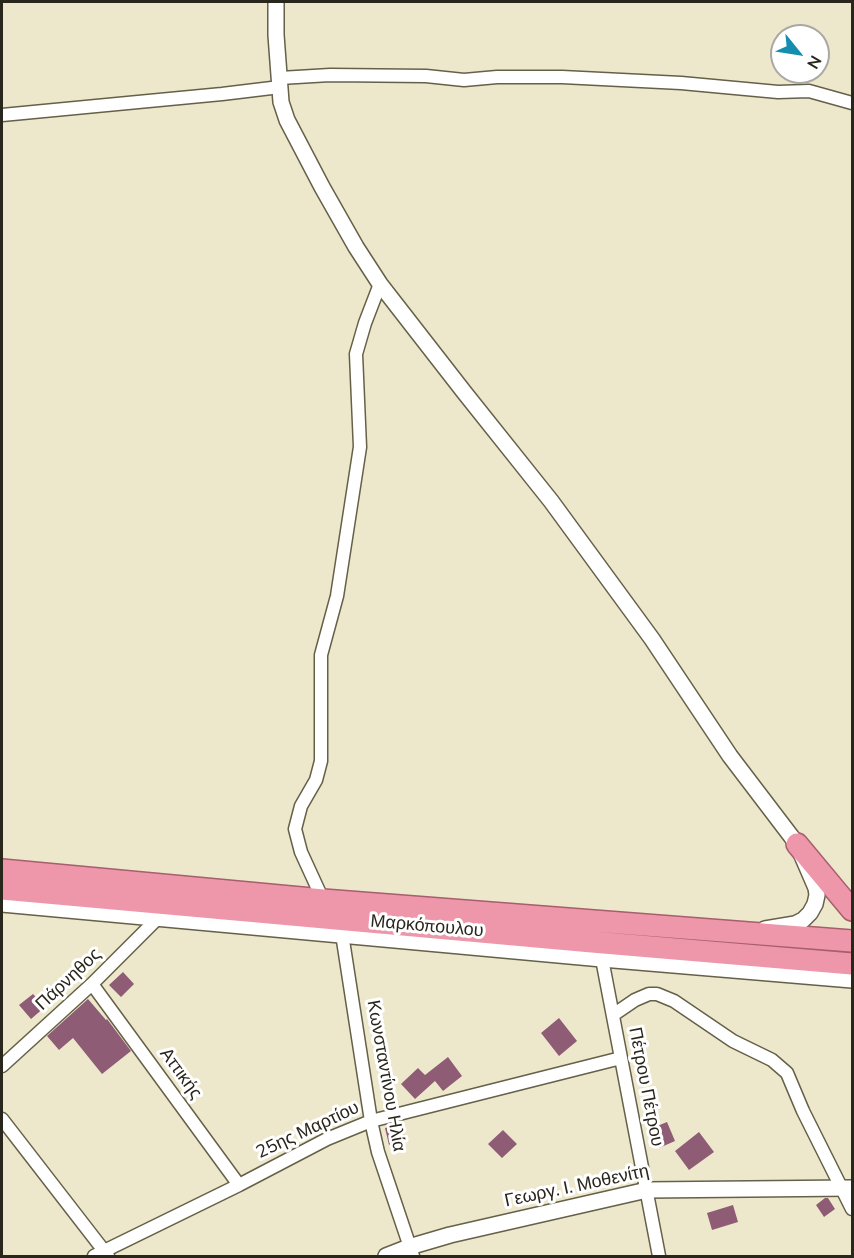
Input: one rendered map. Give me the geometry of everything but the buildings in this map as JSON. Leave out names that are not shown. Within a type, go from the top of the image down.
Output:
[{"type":"highway","points":[[797,844],[852,910]]},
{"type":"highway","name":"Μαρκόπουλου","points":[[2,870],[323,900],[852,941]]},
{"type":"highway","name":"Μαρκόπουλου","points":[[2,888],[852,964]]},
{"type":"street","points":[[276,2],[280,102],[322,188],[380,284],[551,501],[652,639],[730,756],[797,844],[816,888],[815,904],[810,913],[795,924],[747,932]]},
{"type":"street","points":[[2,115],[222,94],[330,75],[426,76],[464,80],[497,77],[562,77],[681,83],[778,92],[809,91],[852,103]]},
{"type":"street","points":[[323,900],[301,852],[295,830],[301,806],[316,780],[321,761],[321,655],[338,596],[360,447],[356,354],[380,284]]},
{"type":"street","points":[[2,904],[852,981]]},
{"type":"street","name":"Πάρνηθος","points":[[2,1066],[92,984],[159,918]]},
{"type":"street","name":"Κωνσταντίνου Ηλία","points":[[342,934],[371,1121],[378,1152],[411,1252]]},
{"type":"street","name":"Πέτρου Πέτρου","points":[[602,959],[659,1257]]},
{"type":"street","name":"Αττικής","points":[[92,984],[239,1185]]},
{"type":"street","points":[[613,1015],[635,1000],[649,994],[657,994],[674,1001],[733,1041],[772,1060],[787,1073],[803,1111],[848,1188],[852,1209]]},
{"type":"street","name":"25ης Μαρτίου","points":[[102,1255],[327,1139],[371,1121],[621,1058]]},
{"type":"street","points":[[2,1119],[102,1255]]},
{"type":"street","name":"Γεωργ. Ι. Μοθενίτη","points":[[386,1257],[411,1252],[450,1234],[647,1190],[848,1188]]}]
